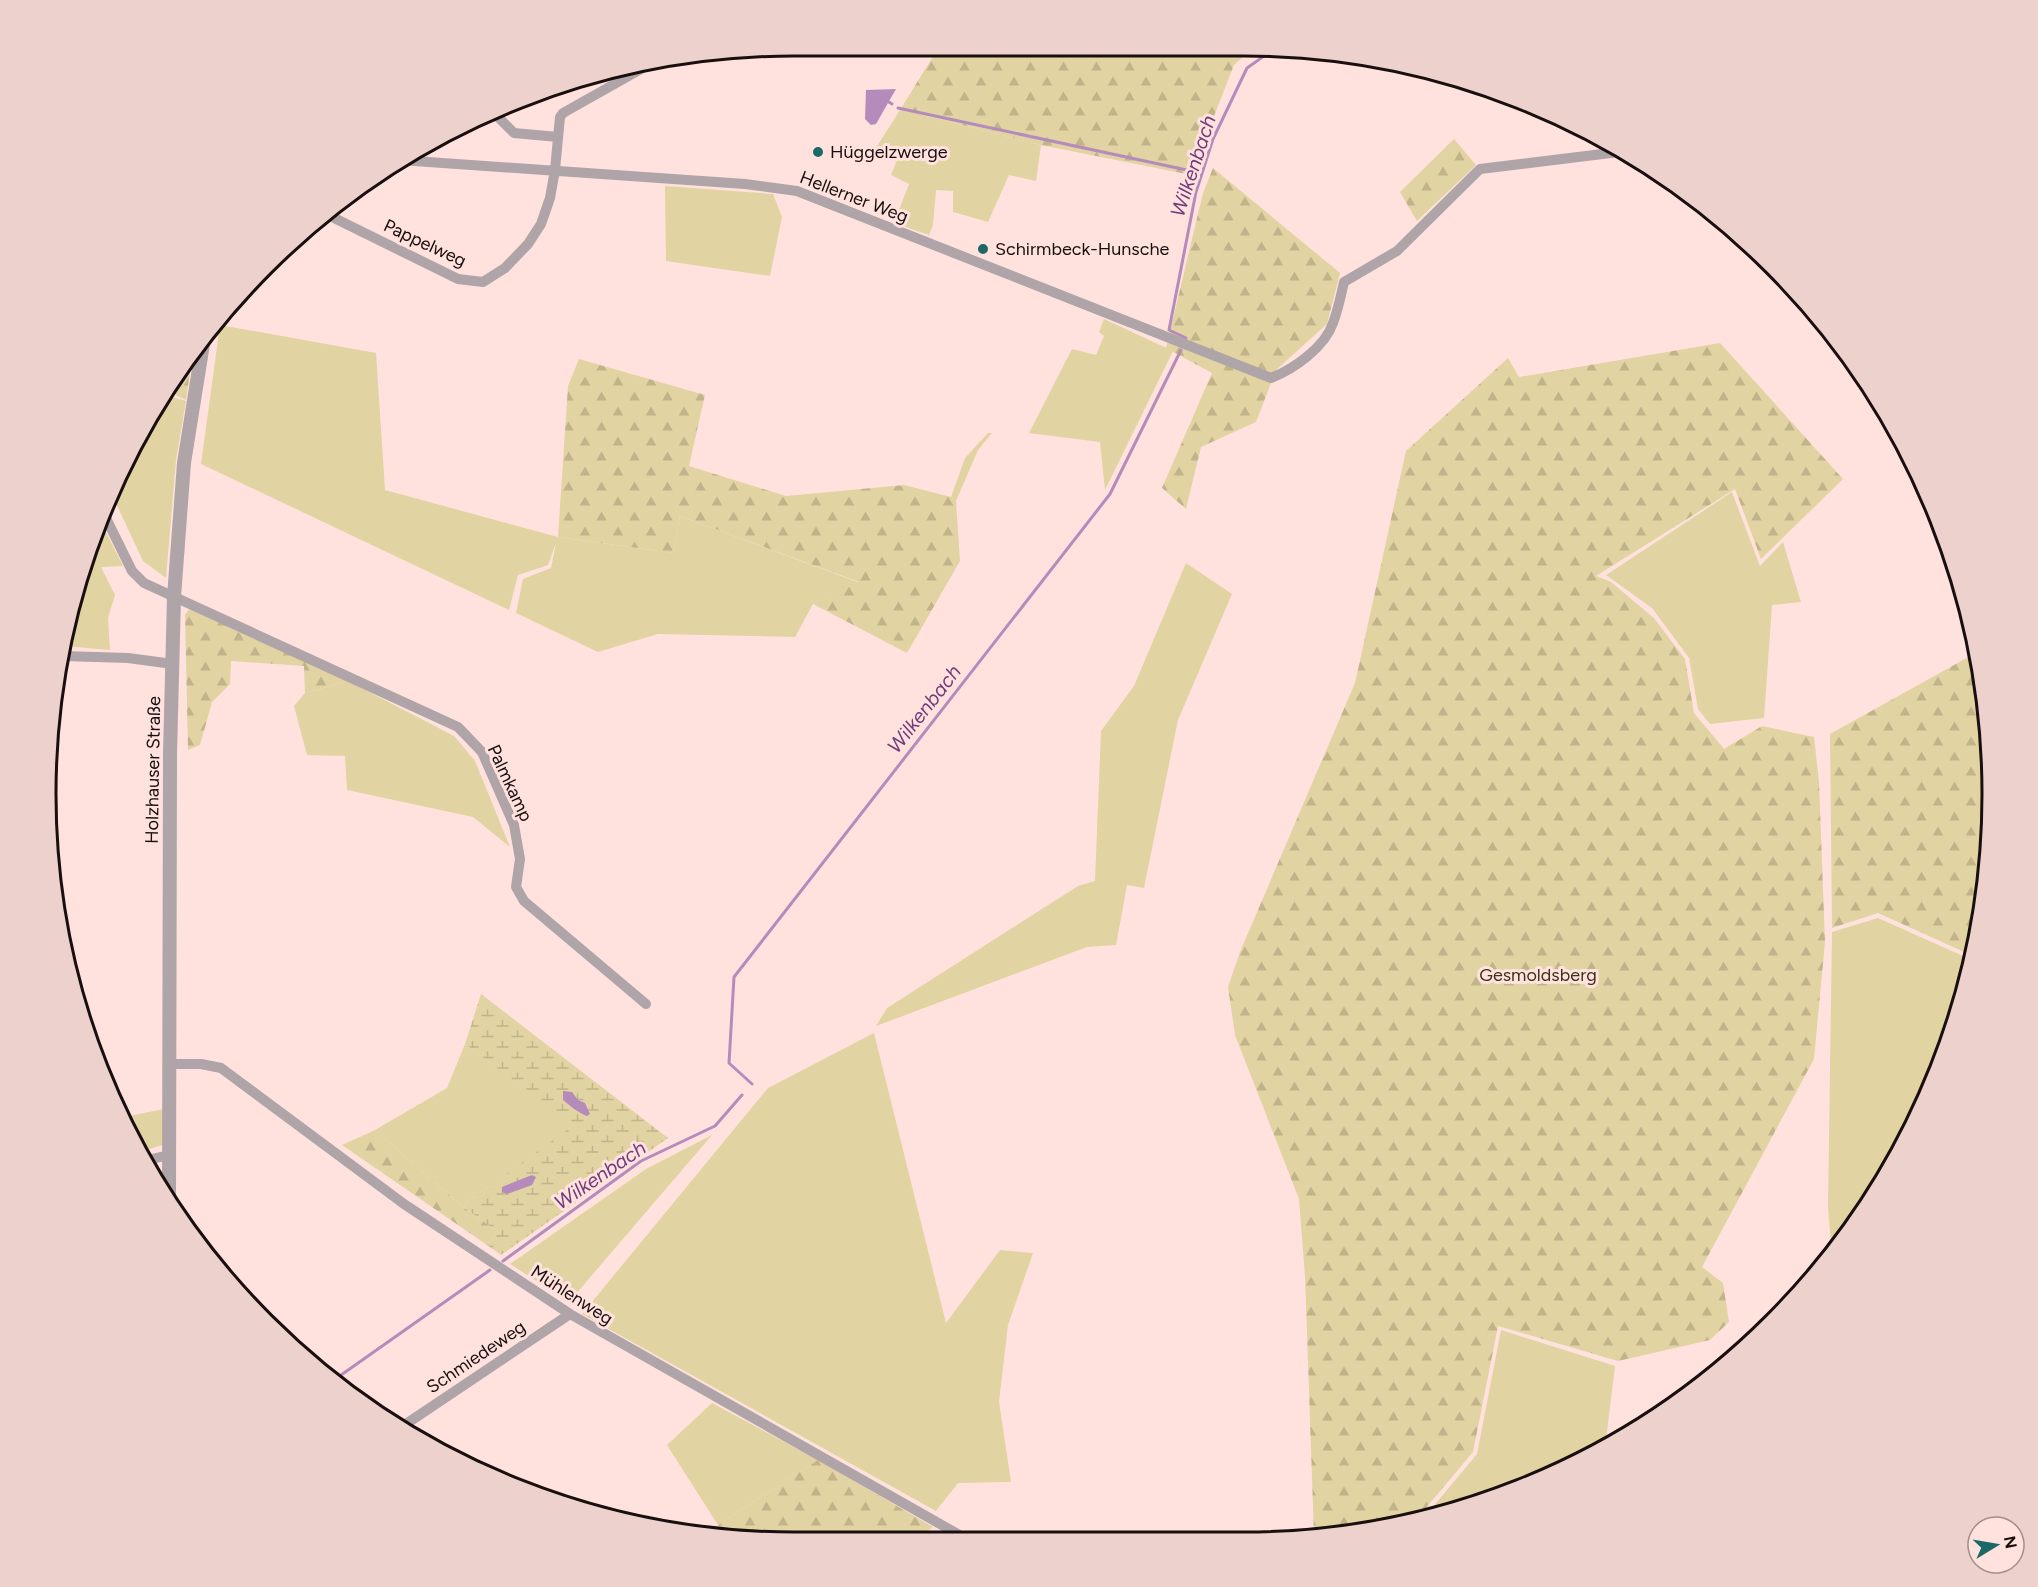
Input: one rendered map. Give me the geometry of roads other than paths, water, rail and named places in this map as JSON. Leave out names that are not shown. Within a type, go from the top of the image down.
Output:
[{"type":"street","name":"Pappelweg","points":[[333,217],[458,279],[483,282],[505,268],[528,244],[541,224],[550,198],[555,170],[560,117],[563,113],[632,74]]},
{"type":"street","points":[[498,118],[514,134],[558,137]]},
{"type":"street","name":"Hellerner Weg","points":[[413,161],[745,184],[797,191],[1271,378],[1283,374],[1305,358],[1327,336],[1344,282],[1397,251],[1480,169],[1612,153]]},
{"type":"street","name":"Holzhauser Straße","points":[[168,1185],[174,597],[184,463],[202,353]]},
{"type":"street","name":"Palmkamp","points":[[108,522],[132,571],[144,583],[458,727],[482,752],[514,825],[520,859],[516,887],[524,901],[646,1004]]},
{"type":"street","points":[[69,656],[128,658],[173,664]]},
{"type":"street","name":"Mühlenweg","points":[[171,1064],[201,1064],[220,1068],[404,1204],[570,1314],[954,1532]]},
{"type":"street","points":[[152,1159],[169,1155]]},
{"type":"street","name":"Schmiedeweg","points":[[408,1423],[570,1314]]},
{"type":"waterway","name":"Wilkenbach","points":[[1186,338],[1169,330],[1196,192],[1213,139],[1247,68],[1264,56]]},
{"type":"waterway","points":[[898,108],[1196,172]]},
{"type":"waterway","name":"Wilkenbach","points":[[752,1084],[729,1063],[734,977],[1110,494],[1181,350]]},
{"type":"waterway","name":"Wilkenbach","points":[[503,1261],[641,1161],[715,1126],[742,1095]]},
{"type":"waterway","name":"Wilkenbach","points":[[340,1376],[490,1270]]},
{"type":"place","name":"Hüggelzwerge","points":[[818,152]]},
{"type":"place","name":"Schirmbeck-Hunsche","points":[[983,249]]},
{"type":"park label","name":"Gesmoldsberg","points":[[1538,975]]}]
